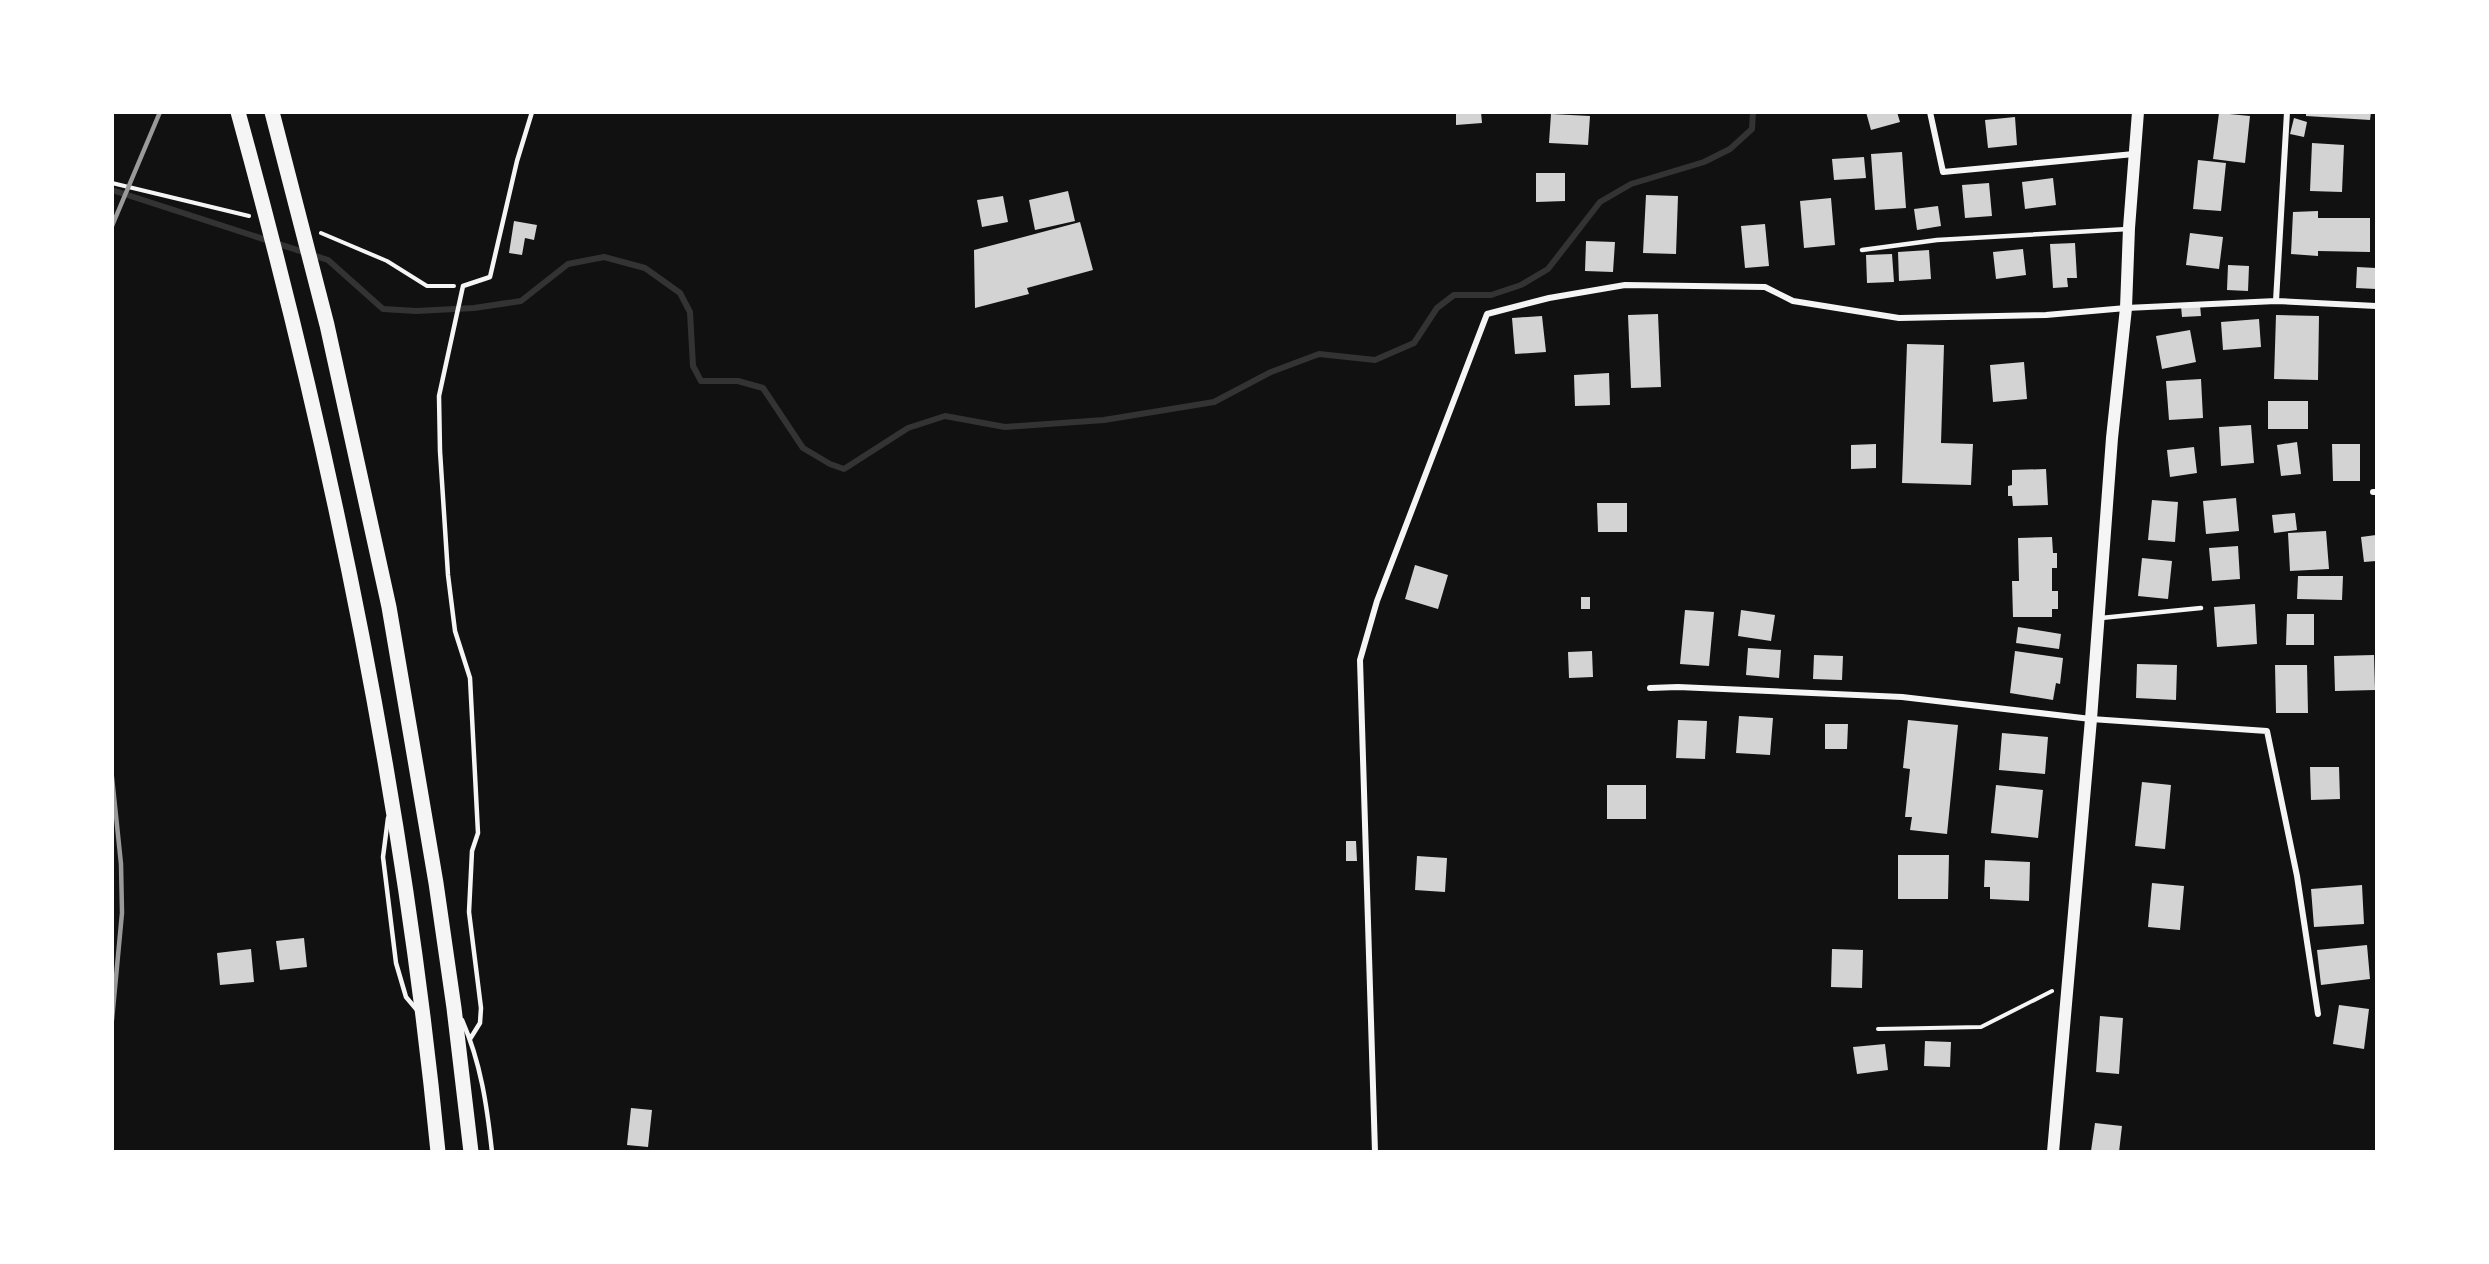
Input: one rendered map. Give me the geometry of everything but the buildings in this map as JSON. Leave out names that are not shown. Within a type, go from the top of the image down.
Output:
[{"type":"main road","points":[[238,112],[299,344],[340,524],[373,692],[392,801],[423,1017],[438,1152]]},
{"type":"main road","points":[[272,112],[327,325],[389,607],[432,859],[453,1002],[471,1152]]},
{"type":"main road","points":[[2053,1152],[2091,719],[2112,438],[2126,308],[2129,228],[2138,112]]},
{"type":"street","points":[[1930,112],[1943,172],[2135,154]]},
{"type":"street","points":[[2276,301],[2287,112]]},
{"type":"street","points":[[1375,1152],[1360,660],[1377,601],[1487,314],[1549,298],[1625,285],[1765,287],[1793,301],[1899,318],[2046,315],[2126,308],[2276,301],[2376,306]]},
{"type":"street","points":[[1650,688],[1902,697],[2091,719],[2267,731],[2297,876],[2318,1014]]},
{"type":"lane","points":[[470,1039],[480,1023],[481,1008],[469,912],[472,851],[478,833],[477,793],[470,678],[455,631],[448,576],[439,396],[463,286],[490,277],[531,112]]},
{"type":"lane","points":[[1862,250],[1936,240],[2129,228]]},
{"type":"lane","points":[[2098,618],[2201,608]]},
{"type":"lane","points":[[453,1002],[470,1039],[486,1096],[492,1152]]},
{"type":"path","points":[[1878,1029],[1981,1028],[2068,983]]},
{"type":"waterway","points":[[112,190],[328,260],[383,309],[416,311],[474,308],[521,301],[568,264],[604,257],[645,268],[680,293],[690,312],[693,366],[701,381],[738,381],[763,388],[803,448],[830,464],[844,469],[908,428],[945,416],[1005,427],[1104,420],[1214,402],[1271,372],[1319,354],[1375,360],[1414,343],[1437,308],[1454,295],[1491,295],[1521,285],[1548,269],[1600,202],[1631,184],[1704,162],[1730,149],[1752,129],[1753,112]]},
{"type":"railway","points":[[112,226],[160,112]]},
{"type":"railway","points":[[112,777],[121,864],[122,913],[112,1020]]}]
